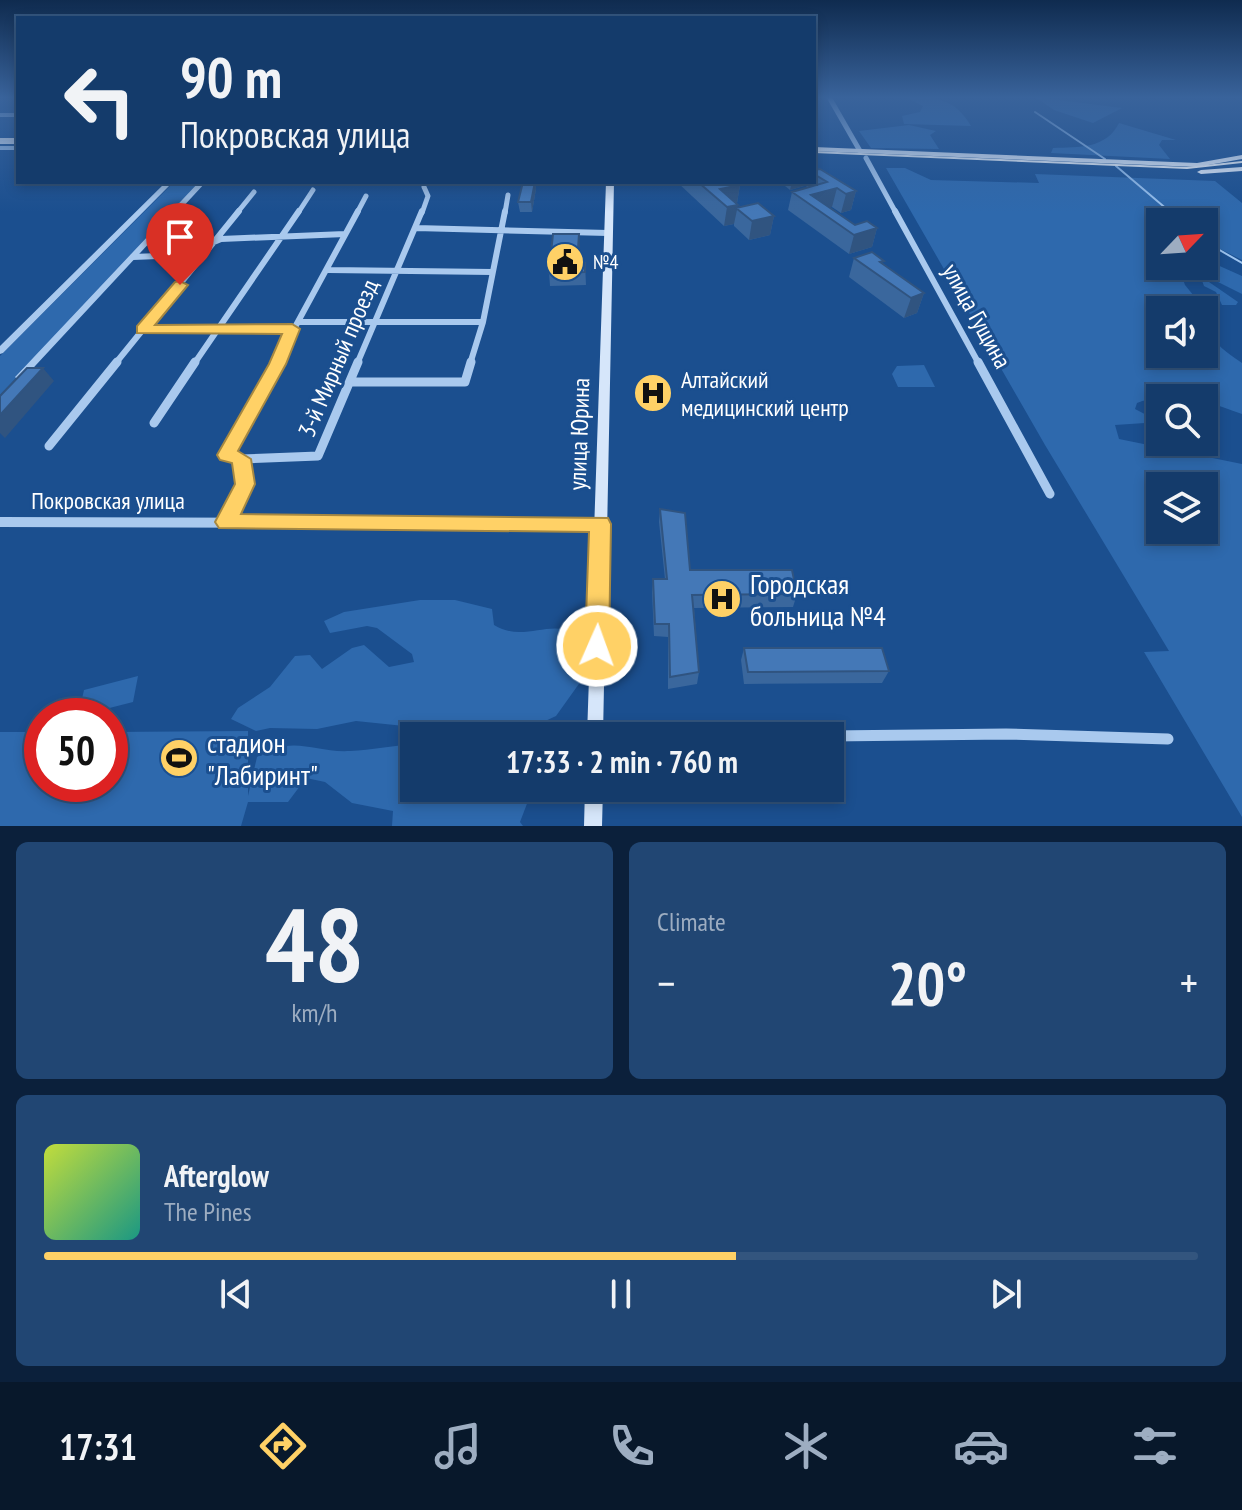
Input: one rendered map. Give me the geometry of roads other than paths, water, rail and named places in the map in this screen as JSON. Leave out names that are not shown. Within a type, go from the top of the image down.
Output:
[{"type":"main road","points":[[816,149],[1182,172],[1241,170]]},
{"type":"main road","points":[[816,156],[863,154],[1182,165],[1214,164],[1242,157]]},
{"type":"main road","name":"улица Юрина","points":[[595,722],[610,184]]},
{"type":"main road","points":[[593,826],[594,802]]},
{"type":"street","name":"улица Гущина","points":[[852,136],[1050,494]]},
{"type":"street","points":[[0,351],[168,184]]},
{"type":"street","points":[[9,390],[201,184]]},
{"type":"street","name":"3-й Мирный проезд","points":[[241,459],[318,456],[416,228],[428,196],[424,187]]},
{"type":"street","points":[[154,423],[313,190]]},
{"type":"street","points":[[49,446],[254,192]]},
{"type":"street","points":[[352,382],[465,382],[483,322],[508,195]]},
{"type":"street","points":[[226,522],[245,484],[241,459],[226,455],[278,364],[295,326],[329,270],[366,196]]},
{"type":"street","points":[[416,228],[608,233]]},
{"type":"street","points":[[133,257],[183,255],[203,250],[218,240],[345,234]]},
{"type":"street","points":[[329,270],[492,272]]},
{"type":"street","points":[[143,330],[375,322],[483,322]]},
{"type":"street","name":"Покровская улица","points":[[0,522],[600,524]]},
{"type":"street","points":[[844,736],[1006,734],[1168,739]]},
{"type":"waterway","points":[[1070,136],[1105,159]]},
{"type":"waterway","points":[[1116,166],[1166,208]]},
{"type":"waterway","points":[[1218,249],[1242,263]]},
{"type":"tram line","points":[[0,139],[16,139]]},
{"type":"tram line","points":[[816,152],[1187,168],[1242,162]]},
{"type":"place","name":"№4","points":[[565,262]]},
{"type":"place","name":"Алтайский медицинский центр","points":[[653,393]]},
{"type":"place","name":"Городская больница №4","points":[[722,599]]},
{"type":"place","name":"стадион \"Лабиринт\"","points":[[179,758]]}]
